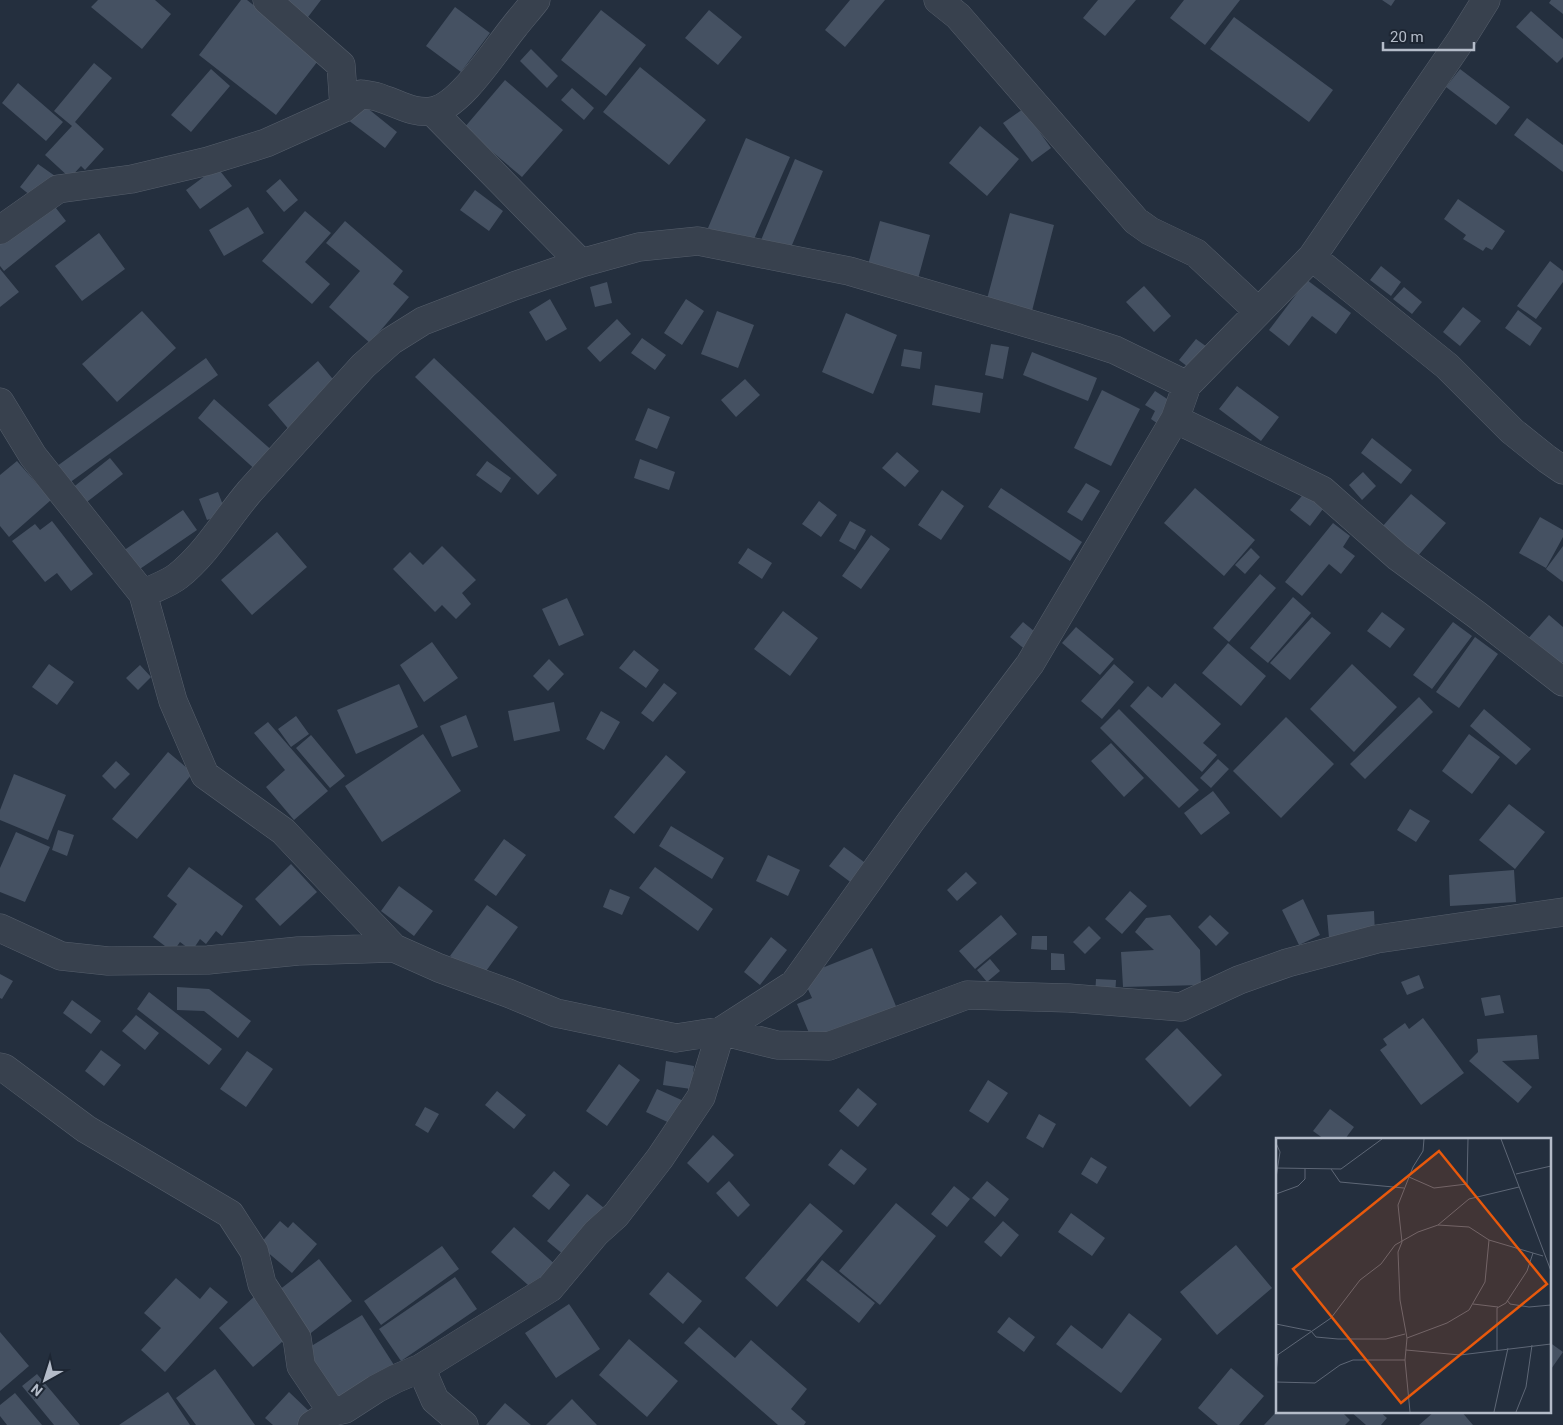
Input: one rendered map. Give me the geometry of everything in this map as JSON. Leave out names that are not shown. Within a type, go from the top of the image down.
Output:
[{"type":"street","points":[[267,0],[342,65],[344,108]]},
{"type":"street","points":[[0,230],[58,189],[132,178],[208,161],[266,142],[344,108],[361,94],[382,98],[405,108],[432,111],[446,106],[460,94],[536,0]]},
{"type":"street","points":[[938,0],[958,16],[1136,221],[1150,231],[1196,254],[1258,311]]},
{"type":"street","points":[[0,402],[33,456],[143,594],[173,701],[205,774],[283,831],[394,948],[439,968],[556,1013],[676,1038],[721,1030],[794,984],[911,821],[1030,664],[1175,419],[1187,385],[1312,257],[1461,40],[1486,0]]},
{"type":"street","points":[[432,111],[581,263]]},
{"type":"street","points":[[143,594],[177,577],[211,543],[250,491],[363,366],[391,341],[424,321],[514,286],[581,263],[639,247],[698,242],[840,270],[1115,350],[1187,385]]},
{"type":"street","points":[[1312,257],[1447,366],[1512,431],[1563,470]]},
{"type":"street","points":[[1175,419],[1322,490],[1398,557],[1563,682]]},
{"type":"street","points":[[721,1030],[777,1045],[829,1046],[967,995],[1069,998],[1181,1007],[1239,980],[1287,963],[1376,939],[1563,912]]},
{"type":"street","points":[[0,928],[61,956],[108,961],[208,960],[298,951],[394,948]]},
{"type":"street","points":[[0,1067],[4,1068],[86,1129],[230,1214],[254,1251],[262,1284],[297,1338],[302,1366],[322,1419],[345,1409],[376,1389],[421,1368],[550,1288],[596,1233],[616,1215],[660,1158],[700,1097],[721,1030]]},
{"type":"street","points":[[421,1368],[435,1400],[464,1425]]},
{"type":"building","points":[[98,0],[155,0],[171,14],[142,49],[91,7]]},
{"type":"building","points":[[241,0],[247,0],[321,57],[276,115],[199,55]]},
{"type":"building","points":[[278,0],[321,0],[305,21]]},
{"type":"building","points":[[850,0],[885,0],[845,47],[825,30]]},
{"type":"building","points":[[1098,0],[1136,0],[1105,36],[1083,18]]},
{"type":"building","points":[[1184,0],[1240,0],[1205,45],[1170,18]]},
{"type":"building","points":[[1382,0],[1395,0],[1391,6]]},
{"type":"building","points":[[1551,0],[1563,0],[1563,14],[1549,3]]},
{"type":"building","points":[[455,7],[490,33],[461,72],[426,46]]},
{"type":"building","points":[[601,10],[646,45],[606,96],[561,60]]},
{"type":"building","points":[[709,10],[742,37],[718,65],[685,38]]},
{"type":"building","points":[[1531,11],[1563,39],[1563,57],[1557,63],[1516,27]]},
{"type":"building","points":[[1234,17],[1333,90],[1309,122],[1210,49]]},
{"type":"building","points":[[531,49],[558,76],[547,88],[520,61]]},
{"type":"building","points":[[94,63],[112,78],[75,122],[104,149],[85,170],[81,166],[70,178],[45,155],[72,126],[54,111]]},
{"type":"building","points":[[640,67],[706,120],[669,165],[603,112]]},
{"type":"building","points":[[211,69],[230,86],[191,132],[171,115]]},
{"type":"building","points":[[1460,69],[1510,107],[1496,125],[1446,87]]},
{"type":"building","points":[[505,80],[563,130],[522,177],[464,128]]},
{"type":"building","points":[[18,83],[63,122],[46,141],[2,103]]},
{"type":"building","points":[[572,88],[594,108],[584,120],[561,100]]},
{"type":"building","points":[[361,103],[397,132],[385,148],[348,120]]},
{"type":"building","points":[[1023,109],[1051,148],[1032,162],[1003,123]]},
{"type":"building","points":[[1527,118],[1563,145],[1563,172],[1514,135]]},
{"type":"building","points":[[980,126],[1019,159],[987,196],[949,163]]},
{"type":"building","points":[[746,138],[790,157],[751,246],[708,228]]},
{"type":"building","points":[[795,159],[823,171],[787,257],[759,245]]},
{"type":"building","points":[[38,164],[55,176],[36,200],[20,187]]},
{"type":"building","points":[[217,167],[232,186],[200,209],[186,190]]},
{"type":"building","points":[[280,179],[298,200],[284,212],[266,191]]},
{"type":"building","points":[[475,190],[503,211],[489,231],[460,210]]},
{"type":"building","points":[[49,199],[66,221],[4,271],[0,266],[0,238]]},
{"type":"building","points":[[1458,199],[1505,231],[1492,250],[1486,247],[1483,251],[1463,239],[1466,235],[1444,219]]},
{"type":"building","points":[[248,207],[264,233],[224,256],[209,230]]},
{"type":"building","points":[[305,211],[331,233],[305,262],[330,284],[312,304],[262,261]]},
{"type":"building","points":[[1010,213],[1054,225],[1032,311],[987,299]]},
{"type":"building","points":[[345,221],[403,271],[393,284],[409,297],[370,343],[329,307],[360,271],[326,243]]},
{"type":"building","points":[[880,221],[930,235],[916,286],[866,272]]},
{"type":"building","points":[[99,233],[125,269],[82,301],[55,266]]},
{"type":"building","points":[[1550,261],[1563,271],[1563,282],[1536,319],[1517,306]]},
{"type":"building","points":[[1381,266],[1401,282],[1391,296],[1370,280]]},
{"type":"building","points":[[0,269],[19,292],[0,307]]},
{"type":"building","points":[[1307,280],[1351,313],[1336,334],[1312,316],[1289,346],[1269,330]]},
{"type":"building","points":[[607,282],[612,303],[595,307],[590,287]]},
{"type":"building","points":[[1144,286],[1171,316],[1154,332],[1126,302]]},
{"type":"building","points":[[1404,287],[1422,302],[1412,314],[1393,299]]},
{"type":"building","points":[[550,299],[567,329],[546,341],[529,312]]},
{"type":"building","points":[[686,299],[704,311],[682,345],[664,333]]},
{"type":"building","points":[[1463,307],[1481,321],[1460,346],[1443,332]]},
{"type":"building","points":[[1518,310],[1542,328],[1530,346],[1505,328]]},
{"type":"building","points":[[142,311],[176,348],[117,402],[82,364]]},
{"type":"building","points":[[717,311],[754,325],[738,368],[701,354]]},
{"type":"building","points":[[846,313],[897,335],[873,394],[822,372]]},
{"type":"building","points":[[617,319],[631,334],[600,362],[587,348]]},
{"type":"building","points":[[642,338],[666,355],[655,370],[631,353]]},
{"type":"building","points":[[1196,339],[1214,352],[1197,374],[1179,360]]},
{"type":"building","points":[[991,344],[1009,347],[1003,379],[985,375]]},
{"type":"building","points":[[904,349],[922,352],[920,369],[901,366]]},
{"type":"building","points":[[1032,352],[1097,378],[1088,401],[1023,375]]},
{"type":"building","points":[[206,358],[218,375],[65,486],[53,469]]},
{"type":"building","points":[[434,358],[557,475],[538,495],[415,377]]},
{"type":"building","points":[[318,361],[341,389],[291,432],[268,405]]},
{"type":"building","points":[[745,379],[760,395],[736,417],[721,400]]},
{"type":"building","points":[[935,385],[983,393],[980,413],[932,405]]},
{"type":"building","points":[[1237,386],[1279,417],[1261,441],[1219,409]]},
{"type":"building","points":[[1102,390],[1140,409],[1111,466],[1074,448]]},
{"type":"building","points":[[1155,391],[1175,404],[1161,426],[1151,419],[1155,411],[1145,405]]},
{"type":"building","points":[[214,399],[276,454],[259,473],[198,418]]},
{"type":"building","points":[[648,408],[670,417],[657,449],[635,440]]},
{"type":"building","points":[[1372,438],[1412,470],[1401,484],[1361,453]]},
{"type":"building","points":[[897,452],[919,471],[905,487],[882,468]]},
{"type":"building","points":[[110,458],[123,474],[83,505],[71,489]]},
{"type":"building","points":[[640,459],[675,472],[669,490],[634,478]]},
{"type":"building","points":[[17,461],[51,500],[9,537],[0,526],[0,475]]},
{"type":"building","points":[[487,461],[511,478],[501,493],[476,475]]},
{"type":"building","points":[[1363,472],[1376,486],[1362,500],[1349,485]]},
{"type":"building","points":[[1086,483],[1100,491],[1082,521],[1067,512]]},
{"type":"building","points":[[1001,488],[1082,542],[1070,561],[988,507]]},
{"type":"building","points":[[1195,488],[1255,540],[1224,576],[1164,523]]},
{"type":"building","points":[[942,490],[964,506],[941,540],[918,525]]},
{"type":"building","points":[[1306,491],[1326,505],[1310,526],[1290,510]]},
{"type":"building","points":[[218,492],[226,513],[207,520],[199,499]]},
{"type":"building","points":[[1411,494],[1446,523],[1417,557],[1382,527]]},
{"type":"building","points":[[819,501],[837,515],[821,537],[802,524]]},
{"type":"building","points":[[183,510],[197,530],[134,573],[120,553]]},
{"type":"building","points":[[1540,517],[1563,530],[1563,537],[1546,568],[1519,553]]},
{"type":"building","points":[[52,521],[93,574],[71,591],[57,573],[45,582],[12,541],[35,524],[40,530]]},
{"type":"building","points":[[850,521],[866,530],[855,550],[839,541]]},
{"type":"building","points":[[1333,523],[1350,536],[1343,547],[1355,556],[1341,574],[1329,564],[1302,596],[1285,582]]},
{"type":"building","points":[[277,532],[307,567],[252,615],[221,580]]},
{"type":"building","points":[[871,535],[890,549],[861,589],[842,576]]},
{"type":"building","points":[[442,546],[476,580],[462,593],[471,604],[456,619],[442,605],[435,612],[393,569],[410,552],[423,565]]},
{"type":"building","points":[[1563,546],[1563,582],[1546,569]]},
{"type":"building","points":[[748,548],[772,563],[762,579],[738,563]]},
{"type":"building","points":[[1251,548],[1260,557],[1245,574],[1235,565]]},
{"type":"building","points":[[1260,574],[1276,588],[1229,642],[1213,628]]},
{"type":"building","points":[[1293,597],[1311,613],[1268,663],[1250,648]]},
{"type":"building","points":[[567,598],[584,635],[559,646],[542,609]]},
{"type":"building","points":[[783,611],[818,638],[790,676],[754,649]]},
{"type":"building","points":[[1382,612],[1405,629],[1390,648],[1367,631]]},
{"type":"building","points":[[1549,615],[1563,627],[1563,662],[1556,670],[1525,642]]},
{"type":"building","points":[[1312,617],[1331,633],[1290,680],[1270,663]]},
{"type":"building","points":[[1023,622],[1040,636],[1027,651],[1010,637]]},
{"type":"building","points":[[1453,622],[1472,636],[1432,689],[1413,675]]},
{"type":"building","points":[[1076,627],[1114,659],[1100,675],[1062,643]]},
{"type":"building","points":[[1475,637],[1498,654],[1459,708],[1436,692]]},
{"type":"building","points":[[432,642],[458,678],[424,702],[400,665]]},
{"type":"building","points":[[1228,643],[1266,676],[1241,706],[1202,673]]},
{"type":"building","points":[[634,650],[659,670],[646,688],[619,668]]},
{"type":"building","points":[[549,659],[564,674],[548,691],[533,676]]},
{"type":"building","points":[[49,664],[74,682],[57,705],[32,687]]},
{"type":"building","points":[[1114,664],[1134,682],[1102,719],[1081,701]]},
{"type":"building","points":[[1352,664],[1397,707],[1354,752],[1310,709]]},
{"type":"building","points":[[140,665],[151,677],[138,690],[126,678]]},
{"type":"building","points":[[664,683],[677,693],[653,722],[641,713]]},
{"type":"building","points":[[1175,683],[1221,724],[1203,743],[1217,755],[1202,772],[1130,706],[1148,686],[1162,698]]},
{"type":"building","points":[[399,684],[418,727],[356,754],[337,710]]},
{"type":"building","points":[[1419,697],[1433,712],[1365,779],[1350,764]]},
{"type":"building","points":[[554,702],[560,731],[514,741],[508,711]]},
{"type":"building","points":[[1119,709],[1199,790],[1179,808],[1100,728]]},
{"type":"building","points":[[1484,709],[1531,749],[1516,765],[1470,726]]},
{"type":"building","points":[[601,711],[620,722],[604,750],[586,739]]},
{"type":"building","points":[[466,715],[478,747],[452,757],[440,726]]},
{"type":"building","points":[[296,716],[309,734],[291,747],[278,729]]},
{"type":"building","points":[[1286,717],[1334,764],[1281,818],[1233,771]]},
{"type":"building","points":[[268,722],[328,791],[294,820],[266,787],[285,770],[254,733]]},
{"type":"building","points":[[423,734],[461,791],[382,842],[345,786]]},
{"type":"building","points":[[1469,734],[1500,757],[1472,794],[1442,771]]},
{"type":"building","points":[[311,735],[345,776],[330,788],[296,748]]},
{"type":"building","points":[[1111,743],[1144,778],[1124,797],[1091,761]]},
{"type":"building","points":[[168,752],[193,773],[137,839],[112,819]]},
{"type":"building","points":[[666,755],[686,772],[634,834],[614,817]]},
{"type":"building","points":[[1218,759],[1229,769],[1211,788],[1200,778]]},
{"type":"building","points":[[116,761],[130,774],[115,789],[102,776]]},
{"type":"building","points":[[14,774],[66,795],[48,840],[0,820],[0,810]]},
{"type":"building","points":[[1213,791],[1230,813],[1201,835],[1184,813]]},
{"type":"building","points":[[1509,804],[1545,832],[1515,869],[1479,840]]},
{"type":"building","points":[[1410,809],[1430,821],[1416,842],[1397,830]]},
{"type":"building","points":[[671,826],[724,858],[712,879],[659,846]]},
{"type":"building","points":[[58,830],[74,835],[67,856],[52,850]]},
{"type":"building","points":[[16,832],[50,847],[25,902],[0,892],[0,868]]},
{"type":"building","points":[[504,839],[526,855],[496,896],[474,880]]},
{"type":"building","points":[[844,847],[868,865],[853,884],[829,866]]},
{"type":"building","points":[[768,855],[800,870],[788,896],[756,881]]},
{"type":"building","points":[[291,864],[317,892],[280,926],[255,899]]},
{"type":"building","points":[[189,867],[243,906],[222,936],[216,931],[206,944],[200,939],[192,951],[180,942],[173,952],[153,937],[177,904],[167,896]]},
{"type":"building","points":[[655,867],[713,909],[698,931],[639,888]]},
{"type":"building","points":[[1514,870],[1516,902],[1450,906],[1449,875]]},
{"type":"building","points":[[966,872],[977,883],[957,901],[947,890]]},
{"type":"building","points":[[399,886],[433,911],[414,936],[381,911]]},
{"type":"building","points":[[610,889],[630,897],[622,915],[603,907]]},
{"type":"building","points":[[1130,891],[1147,906],[1122,934],[1105,919]]},
{"type":"building","points":[[1303,899],[1320,935],[1299,945],[1282,910]]},
{"type":"building","points":[[487,905],[518,927],[481,978],[450,956]]},
{"type":"building","points":[[1374,911],[1375,934],[1329,938],[1327,915]]},
{"type":"building","points":[[1001,915],[1017,934],[975,969],[959,951]]},
{"type":"building","points":[[1170,915],[1200,950],[1201,985],[1123,987],[1121,952],[1154,950],[1135,932],[1146,918]]},
{"type":"building","points":[[1210,915],[1229,933],[1216,946],[1198,927]]},
{"type":"building","points":[[1089,926],[1101,938],[1085,954],[1073,942]]},
{"type":"building","points":[[1032,936],[1047,936],[1047,950],[1031,949]]},
{"type":"building","points":[[771,937],[787,950],[760,985],[744,972]]},
{"type":"building","points":[[872,948],[898,1011],[814,1045],[797,1004],[812,998],[802,976]]},
{"type":"building","points":[[1051,953],[1064,954],[1065,970],[1051,970]]},
{"type":"building","points":[[990,959],[1000,971],[987,982],[977,970]]},
{"type":"building","points":[[0,974],[13,981],[2,999],[0,998]]},
{"type":"building","points":[[1419,975],[1424,988],[1407,995],[1401,982]]},
{"type":"building","points":[[1096,979],[1116,980],[1115,997],[1095,996]]},
{"type":"building","points":[[177,987],[209,989],[251,1021],[238,1038],[204,1011],[177,1010]]},
{"type":"building","points":[[149,992],[222,1049],[209,1065],[137,1009]]},
{"type":"building","points":[[1500,995],[1504,1013],[1485,1016],[1481,998]]},
{"type":"building","points":[[72,1000],[101,1021],[91,1034],[63,1013]]},
{"type":"building","points":[[136,1015],[159,1033],[145,1050],[122,1031]]},
{"type":"building","points":[[1423,1018],[1464,1073],[1421,1105],[1380,1050],[1387,1045],[1383,1039],[1405,1023],[1409,1029]]},
{"type":"building","points":[[1177,1028],[1222,1075],[1190,1107],[1145,1059]]},
{"type":"building","points":[[1537,1035],[1539,1059],[1502,1061],[1532,1087],[1518,1103],[1469,1061],[1478,1052],[1477,1039]]},
{"type":"building","points":[[101,1050],[121,1065],[104,1086],[85,1071]]},
{"type":"building","points":[[247,1051],[273,1069],[246,1107],[220,1089]]},
{"type":"building","points":[[666,1061],[694,1066],[691,1089],[663,1085]]},
{"type":"building","points":[[619,1064],[640,1080],[607,1126],[586,1111]]},
{"type":"building","points":[[988,1080],[1008,1093],[988,1123],[969,1111]]},
{"type":"building","points":[[858,1088],[877,1104],[858,1127],[839,1111]]},
{"type":"building","points":[[657,1089],[686,1102],[676,1126],[646,1112]]},
{"type":"building","points":[[497,1091],[526,1115],[514,1129],[485,1105]]},
{"type":"building","points":[[425,1107],[439,1114],[428,1133],[415,1125]]},
{"type":"building","points":[[1330,1109],[1354,1127],[1346,1138],[1323,1138],[1313,1131]]},
{"type":"building","points":[[1039,1114],[1056,1124],[1043,1148],[1026,1138]]},
{"type":"building","points":[[713,1135],[734,1155],[708,1183],[687,1163]]},
{"type":"building","points":[[841,1149],[867,1169],[854,1185],[828,1165]]},
{"type":"building","points":[[1091,1157],[1107,1167],[1097,1184],[1081,1174]]},
{"type":"building","points":[[554,1171],[570,1185],[549,1210],[532,1196]]},
{"type":"building","points":[[729,1181],[750,1205],[738,1217],[716,1193]]},
{"type":"building","points":[[987,1181],[1009,1199],[995,1217],[972,1198]]},
{"type":"building","points":[[954,1186],[970,1199],[947,1227],[931,1214]]},
{"type":"building","points":[[587,1194],[604,1208],[564,1255],[547,1241]]},
{"type":"building","points":[[810,1203],[843,1231],[777,1307],[745,1278]]},
{"type":"building","points":[[896,1203],[936,1236],[880,1305],[839,1271]]},
{"type":"building","points":[[1071,1213],[1105,1238],[1092,1256],[1058,1232]]},
{"type":"building","points":[[280,1221],[288,1228],[293,1222],[317,1244],[292,1273],[259,1245]]},
{"type":"building","points":[[1003,1221],[1019,1235],[1001,1257],[984,1242]]},
{"type":"building","points":[[514,1227],[559,1268],[537,1293],[491,1252]]},
{"type":"building","points":[[1236,1245],[1272,1288],[1217,1335],[1180,1292]]},
{"type":"building","points":[[442,1246],[459,1269],[381,1325],[364,1301]]},
{"type":"building","points":[[319,1259],[352,1301],[307,1336],[274,1294]]},
{"type":"building","points":[[822,1260],[875,1303],[859,1323],[806,1280]]},
{"type":"building","points":[[668,1272],[702,1301],[683,1324],[649,1294]]},
{"type":"building","points":[[455,1277],[477,1309],[401,1361],[379,1329]]},
{"type":"building","points":[[176,1278],[200,1299],[210,1287],[228,1302],[165,1372],[141,1350],[161,1328],[144,1313]]},
{"type":"building","points":[[255,1296],[290,1335],[253,1367],[219,1328]]},
{"type":"building","points":[[569,1304],[600,1349],[556,1378],[525,1333]]},
{"type":"building","points":[[1129,1313],[1162,1339],[1121,1393],[1056,1344],[1071,1325],[1102,1349]]},
{"type":"building","points":[[362,1315],[394,1365],[332,1403],[300,1353]]},
{"type":"building","points":[[1009,1317],[1035,1337],[1024,1352],[997,1332]]},
{"type":"building","points":[[699,1327],[735,1358],[751,1340],[807,1389],[791,1409],[806,1422],[804,1425],[778,1425],[684,1343]]},
{"type":"building","points":[[0,1332],[29,1366],[0,1391]]},
{"type":"building","points":[[629,1339],[678,1381],[647,1417],[599,1375]]},
{"type":"building","points":[[1550,1343],[1563,1352],[1550,1371]]},
{"type":"building","points":[[1231,1368],[1264,1396],[1239,1425],[1218,1425],[1198,1408]]},
{"type":"building","points":[[215,1369],[255,1425],[196,1425],[176,1398]]},
{"type":"building","points":[[37,1374],[80,1425],[54,1425],[22,1386]]},
{"type":"building","points":[[168,1392],[190,1425],[119,1425]]},
{"type":"building","points":[[289,1392],[311,1413],[300,1425],[273,1425],[265,1418]]},
{"type":"building","points":[[15,1393],[42,1425],[7,1425],[0,1416],[0,1405]]},
{"type":"building","points":[[572,1399],[597,1425],[546,1425]]},
{"type":"building","points":[[505,1403],[531,1425],[486,1425]]},
{"type":"building","points":[[1276,1412],[1342,1412],[1350,1420],[1345,1425],[1264,1425]]},
{"type":"building","points":[[1351,1412],[1380,1412],[1387,1418],[1381,1425],[1366,1425]]},
{"type":"building","points":[[1434,1412],[1462,1412],[1473,1425],[1419,1425]]}]
